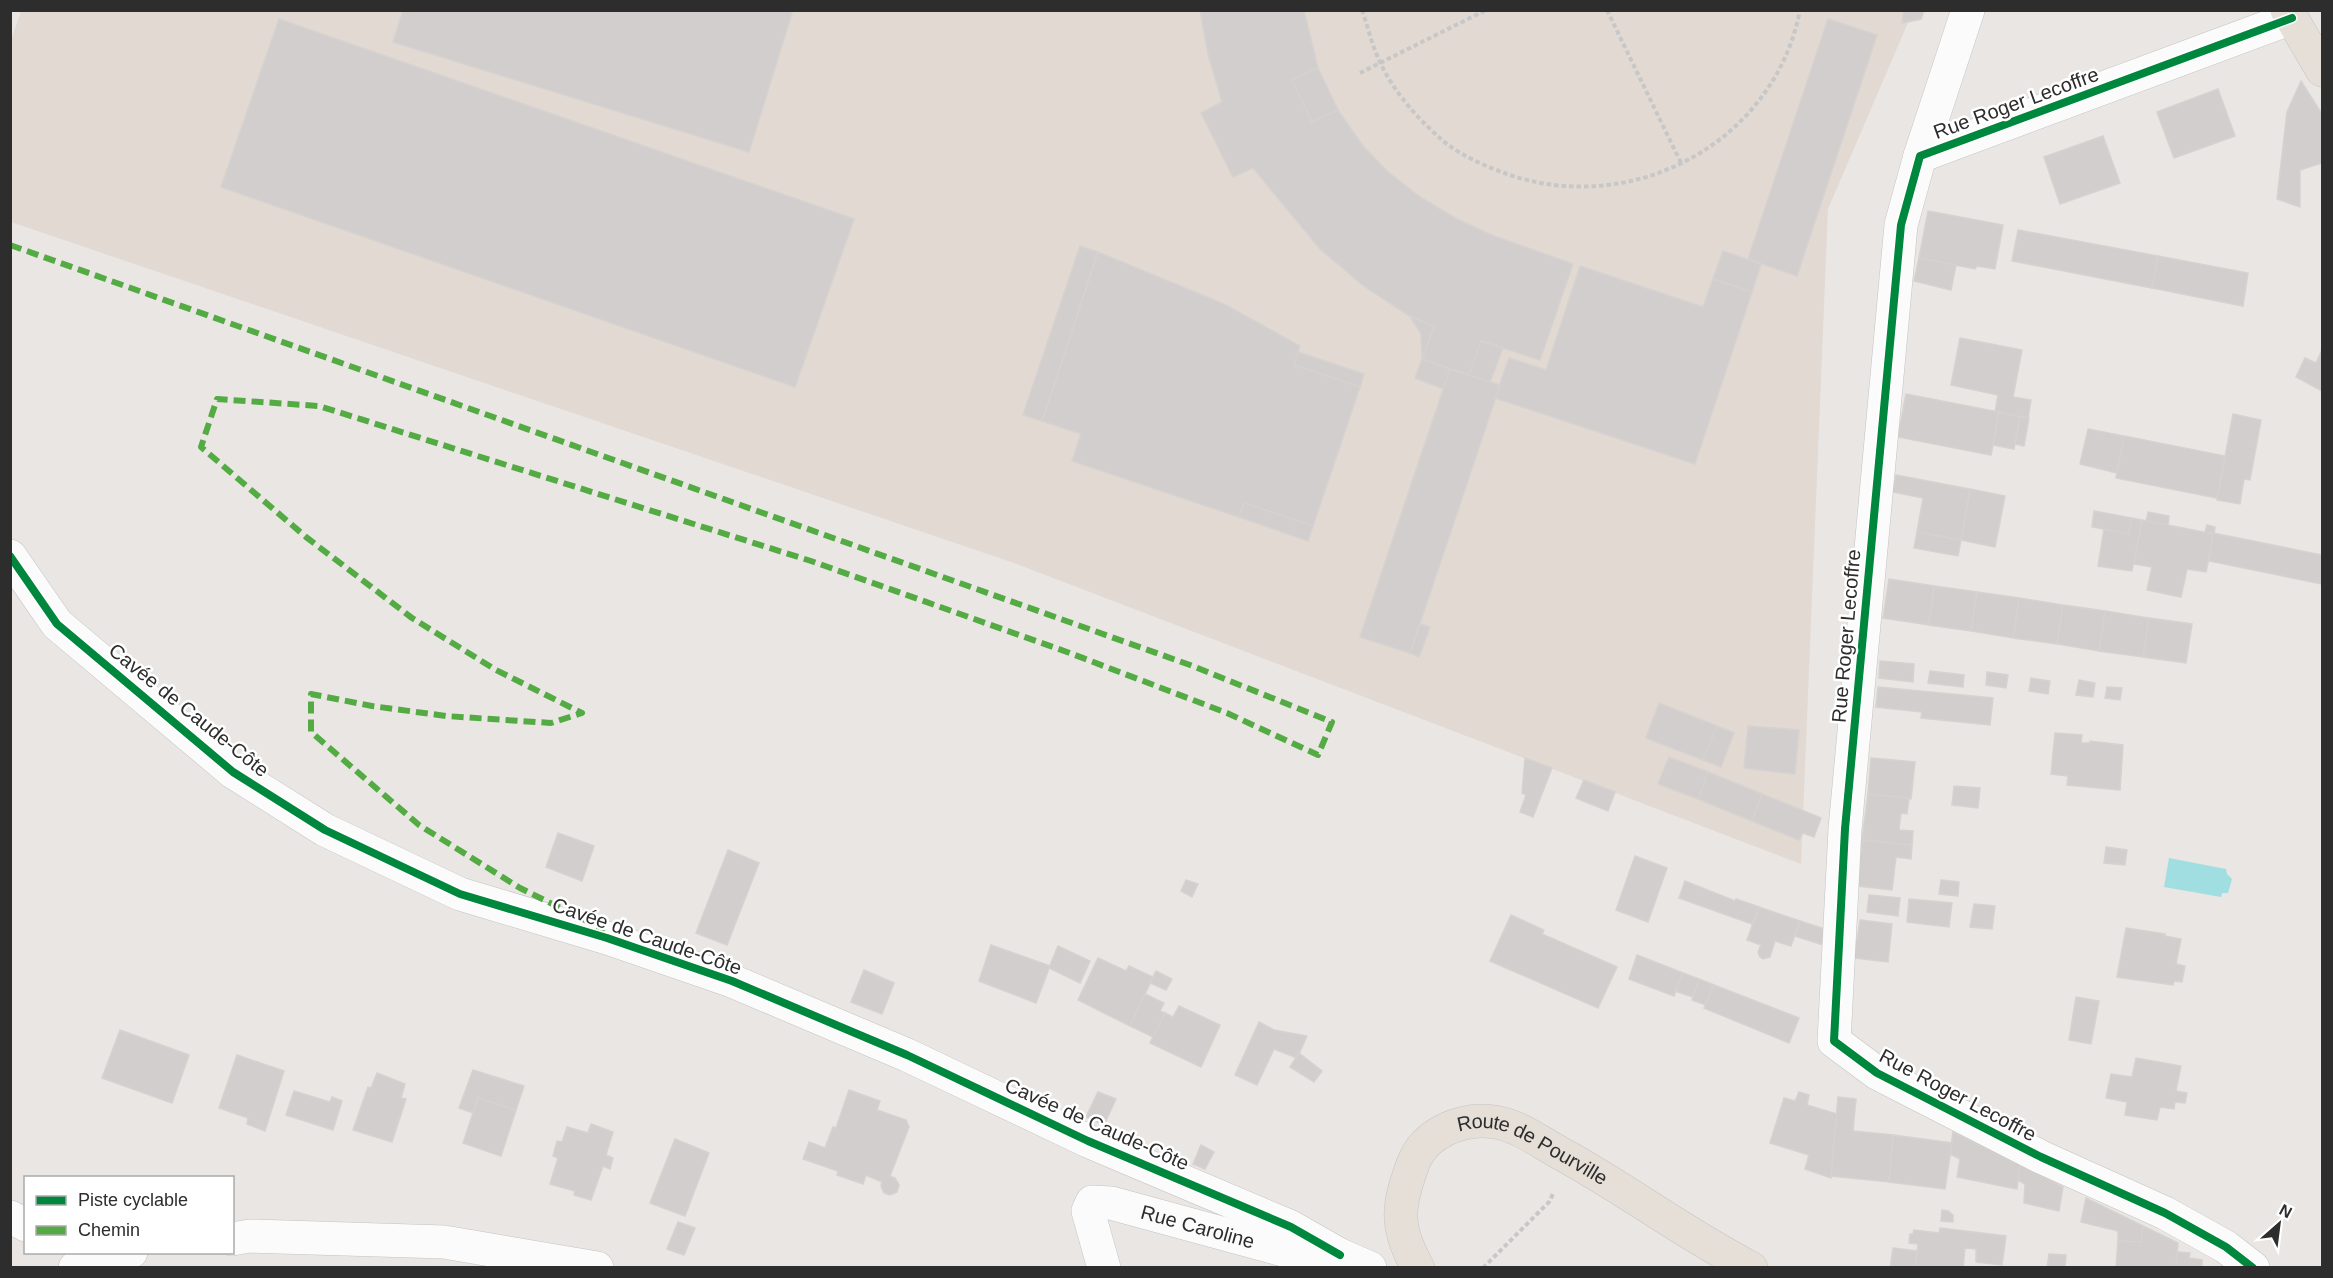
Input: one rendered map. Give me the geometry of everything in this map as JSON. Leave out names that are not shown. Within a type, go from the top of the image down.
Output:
[{"type":"main road","points":[[2290,14],[2322,70]]},
{"type":"main road","name":"Route de Pourville","points":[[1418,1268],[1408,1251],[1400,1227],[1401,1202],[1416,1156],[1433,1138],[1454,1124],[1473,1120],[1496,1122],[1525,1132],[1593,1171],[1715,1249],[1751,1268]]},
{"type":"street","points":[[1920,156],[1968,10]]},
{"type":"street","name":"Rue Roger Lecoffre","points":[[2253,1268],[2226,1247],[2165,1213],[2041,1156],[1877,1073],[1834,1041],[1845,829],[1899,237],[1920,156],[2290,14]]},
{"type":"street","name":"Cavée de Caude-Côte","points":[[10,556],[57,624],[233,772],[325,830],[460,894],[607,938],[732,981],[907,1055],[1088,1141],[1280,1222],[1340,1255]]},
{"type":"street","name":"Rue Caroline","points":[[1104,1268],[1088,1211],[1092,1202],[1111,1203],[1302,1255],[1340,1255],[1370,1268]]},
{"type":"street","points":[[10,1217],[24,1224]]},
{"type":"street","points":[[234,1239],[250,1236],[444,1242],[597,1268]]},
{"type":"street","points":[[80,1260],[118,1254]]},
{"type":"path","points":[[1362,10],[1380,63],[1408,105],[1443,141],[1486,167],[1534,183],[1584,188],[1634,182],[1682,165],[1730,132],[1769,88],[1795,35],[1800,10]]},
{"type":"path","points":[[1360,73],[1486,10]]},
{"type":"path","points":[[1607,10],[1682,165]]},
{"type":"path","points":[[1483,1268],[1549,1202],[1556,1188]]},
{"type":"shaded area","points":[[21,11],[1913,11],[1828,209],[1801,864],[1014,563],[11,222],[10,43]]},
{"type":"water","points":[[2169,858],[2226,869],[2232,879],[2228,893],[2222,893],[2221,897],[2164,887]]},
{"type":"building","points":[[403,10],[793,10],[749,152],[393,42]]},
{"type":"building","points":[[1200,10],[1304,10],[1318,68],[1292,80],[1312,122],[1338,110],[1363,146],[1388,172],[1420,197],[1457,219],[1494,236],[1573,264],[1540,360],[1481,341],[1469,375],[1422,359],[1434,326],[1408,315],[1365,287],[1320,249],[1253,168],[1233,177],[1201,113],[1222,102],[1208,54]]},
{"type":"building","points":[[1904,10],[1924,10],[1921,19],[1902,23]]},
{"type":"building","points":[[279,19],[854,219],[795,387],[221,187]]},
{"type":"building","points":[[1828,19],[1877,35],[1797,276],[1748,259]]},
{"type":"building","points":[[1318,68],[1338,110],[1312,122],[1292,80]]},
{"type":"building","points":[[2301,81],[2322,114],[2322,163],[2300,170],[2300,207],[2277,199],[2287,112]]},
{"type":"building","points":[[2218,89],[2235,136],[2174,158],[2157,112]]},
{"type":"building","points":[[2103,136],[2120,183],[2060,204],[2044,157]]},
{"type":"building","points":[[1928,211],[2003,225],[1995,269],[1977,266],[1975,269],[1919,258]]},
{"type":"building","points":[[2018,230],[2158,256],[2152,288],[2012,261]]},
{"type":"building","points":[[1080,246],[1098,252],[1042,421],[1023,415]]},
{"type":"building","points":[[1723,251],[1761,264],[1752,292],[1713,279]]},
{"type":"building","points":[[1098,252],[1226,305],[1300,346],[1294,365],[1360,387],[1313,526],[1244,503],[1239,517],[1072,461],[1081,434],[1042,421]]},
{"type":"building","points":[[2158,256],[2248,273],[2243,306],[2152,288]]},
{"type":"building","points":[[1919,258],[1956,265],[1951,290],[1914,281]]},
{"type":"building","points":[[1580,266],[1703,307],[1713,279],[1752,292],[1695,464],[1495,398],[1509,358],[1546,370]]},
{"type":"building","points":[[1410,316],[1434,326],[1422,359],[1421,334]]},
{"type":"building","points":[[1960,338],[2022,350],[2013,397],[2031,400],[2028,418],[1995,412],[1998,395],[1951,385]]},
{"type":"building","points":[[1481,341],[1503,348],[1490,382],[1469,375]]},
{"type":"building","points":[[2322,350],[2322,391],[2296,377],[2305,358],[2316,363]]},
{"type":"building","points":[[1298,352],[1364,374],[1360,387],[1294,365]]},
{"type":"building","points":[[1422,359],[1450,369],[1444,389],[1415,378]]},
{"type":"building","points":[[1450,369],[1500,385],[1410,653],[1360,637]]},
{"type":"building","points":[[1906,394],[1999,412],[1991,455],[1898,437]]},
{"type":"building","points":[[1999,412],[2020,417],[2014,449],[1993,445]]},
{"type":"building","points":[[2233,414],[2261,420],[2250,480],[2244,479],[2240,504],[2217,500]]},
{"type":"building","points":[[2020,417],[2029,418],[2024,446],[2015,444]]},
{"type":"building","points":[[2088,429],[2124,436],[2117,473],[2080,464]]},
{"type":"building","points":[[2124,436],[2225,456],[2217,498],[2116,478]]},
{"type":"building","points":[[1896,475],[1970,489],[1961,540],[1917,532],[1923,498],[1893,492]]},
{"type":"building","points":[[1970,489],[2005,496],[1995,547],[1961,540]]},
{"type":"building","points":[[1244,503],[1313,526],[1308,541],[1239,517]]},
{"type":"building","points":[[2094,511],[2132,518],[2129,534],[2092,527]]},
{"type":"building","points":[[2148,512],[2169,516],[2168,525],[2146,521]]},
{"type":"building","points":[[2132,518],[2142,520],[2132,571],[2098,566],[2104,529],[2129,534]]},
{"type":"building","points":[[2142,520],[2214,534],[2206,572],[2187,569],[2181,597],[2147,590],[2152,567],[2134,564]]},
{"type":"building","points":[[2207,525],[2215,527],[2214,534],[2205,532]]},
{"type":"building","points":[[1917,532],[1961,540],[1958,556],[1914,548]]},
{"type":"building","points":[[2213,533],[2322,555],[2322,584],[2209,561]]},
{"type":"building","points":[[1889,579],[1934,586],[1929,625],[1883,618]]},
{"type":"building","points":[[1934,586],[1977,592],[1971,631],[1929,625]]},
{"type":"building","points":[[1977,592],[2019,598],[2013,638],[1971,631]]},
{"type":"building","points":[[2019,598],[2063,605],[2057,644],[2013,638]]},
{"type":"building","points":[[2063,605],[2105,611],[2099,651],[2057,644]]},
{"type":"building","points":[[2105,611],[2149,618],[2143,657],[2099,651]]},
{"type":"building","points":[[2149,618],[2192,624],[2186,663],[2143,657]]},
{"type":"building","points":[[1420,624],[1430,627],[1419,657],[1410,653]]},
{"type":"building","points":[[1880,661],[1914,664],[1913,682],[1879,678]]},
{"type":"building","points":[[1930,671],[1964,675],[1963,687],[1928,683]]},
{"type":"building","points":[[1987,672],[2008,675],[2006,688],[1986,685]]},
{"type":"building","points":[[2031,678],[2050,681],[2048,694],[2029,691]]},
{"type":"building","points":[[2079,680],[2095,683],[2093,697],[2076,695]]},
{"type":"building","points":[[1878,687],[1993,698],[1990,725],[1921,718],[1922,712],[1876,707]]},
{"type":"building","points":[[2107,687],[2122,688],[2120,700],[2105,698]]},
{"type":"building","points":[[1659,703],[1717,726],[1703,760],[1646,738]]},
{"type":"building","points":[[1717,726],[1734,733],[1721,767],[1703,760]]},
{"type":"building","points":[[1748,726],[1799,730],[1795,774],[1744,768]]},
{"type":"building","points":[[2055,733],[2082,735],[2081,743],[2090,743],[2090,741],[2123,745],[2120,790],[2067,785],[2068,776],[2051,774]]},
{"type":"building","points":[[1669,757],[1708,772],[1698,799],[1658,784]]},
{"type":"building","points":[[1525,758],[1552,768],[1533,817],[1520,812],[1526,795],[1522,793]]},
{"type":"building","points":[[1871,758],[1915,762],[1911,799],[1868,794]]},
{"type":"building","points":[[1708,772],[1762,794],[1752,821],[1698,799]]},
{"type":"building","points":[[1584,780],[1615,792],[1608,811],[1576,798]]},
{"type":"building","points":[[1954,786],[1980,788],[1978,808],[1952,805]]},
{"type":"building","points":[[1762,794],[1821,818],[1814,837],[1803,833],[1799,840],[1752,821]]},
{"type":"building","points":[[1868,794],[1909,798],[1907,814],[1901,813],[1899,830],[1913,831],[1912,845],[1862,840]]},
{"type":"building","points":[[558,833],[594,846],[582,881],[546,867]]},
{"type":"building","points":[[1862,840],[1912,845],[1911,859],[1896,857],[1892,890],[1858,886]]},
{"type":"building","points":[[2106,847],[2127,850],[2125,865],[2104,863]]},
{"type":"building","points":[[728,850],[759,863],[727,945],[696,933]]},
{"type":"building","points":[[1635,856],[1667,868],[1648,922],[1616,910]]},
{"type":"building","points":[[1186,880],[1198,884],[1192,897],[1181,891]]},
{"type":"building","points":[[1941,880],[1959,882],[1958,896],[1939,894]]},
{"type":"building","points":[[1685,881],[1735,901],[1736,899],[1759,907],[1752,924],[1679,898]]},
{"type":"building","points":[[1869,895],[1900,898],[1898,916],[1867,912]]},
{"type":"building","points":[[1909,899],[1952,903],[1949,927],[1907,922]]},
{"type":"building","points":[[1974,904],[1995,906],[1992,929],[1970,927]]},
{"type":"building","points":[[1759,907],[1800,921],[1791,946],[1775,941],[1770,957],[1763,959],[1758,952],[1761,945],[1747,940]]},
{"type":"building","points":[[1511,915],[1544,930],[1542,934],[1617,967],[1598,1008],[1490,961]]},
{"type":"building","points":[[1860,920],[1892,924],[1888,962],[1847,957],[1849,940],[1857,941]]},
{"type":"building","points":[[1800,921],[1825,929],[1823,945],[1795,936]]},
{"type":"building","points":[[2126,928],[2181,939],[2176,964],[2185,966],[2182,982],[2174,981],[2173,985],[2117,977]]},
{"type":"building","points":[[991,945],[1050,966],[1036,1003],[979,981]]},
{"type":"building","points":[[1058,946],[1090,961],[1080,983],[1049,968]]},
{"type":"building","points":[[1637,955],[1683,973],[1674,996],[1629,979]]},
{"type":"building","points":[[1098,958],[1126,971],[1129,966],[1153,977],[1130,1026],[1078,1000]]},
{"type":"building","points":[[864,970],[894,983],[882,1014],[851,1002]]},
{"type":"building","points":[[1156,971],[1172,979],[1166,990],[1150,983]]},
{"type":"building","points":[[1683,973],[1699,979],[1693,997],[1675,991]]},
{"type":"building","points":[[1699,979],[1714,985],[1706,1005],[1692,1000]]},
{"type":"building","points":[[1714,985],[1799,1018],[1789,1043],[1704,1008]]},
{"type":"building","points":[[1145,994],[1164,1003],[1160,1011],[1165,1013],[1153,1037],[1130,1026]]},
{"type":"building","points":[[2076,997],[2099,1001],[2091,1044],[2069,1040]]},
{"type":"building","points":[[1179,1006],[1220,1025],[1201,1067],[1150,1043],[1165,1013],[1173,1017]]},
{"type":"building","points":[[1259,1022],[1274,1030],[1307,1036],[1297,1058],[1274,1049],[1257,1085],[1235,1075]]},
{"type":"building","points":[[120,1030],[189,1055],[172,1103],[102,1078]]},
{"type":"building","points":[[1299,1053],[1322,1071],[1314,1082],[1290,1067]]},
{"type":"building","points":[[237,1055],[284,1071],[265,1131],[247,1124],[248,1118],[219,1108]]},
{"type":"building","points":[[2136,1058],[2181,1066],[2176,1091],[2187,1093],[2185,1103],[2175,1102],[2174,1109],[2160,1107],[2157,1120],[2125,1115],[2127,1102],[2106,1098],[2111,1074],[2132,1077]]},
{"type":"building","points":[[473,1070],[524,1086],[516,1110],[478,1098],[473,1113],[459,1108]]},
{"type":"building","points":[[377,1073],[405,1084],[401,1098],[406,1099],[392,1142],[353,1130],[368,1087],[371,1088]]},
{"type":"building","points":[[849,1090],[880,1101],[877,1110],[906,1120],[909,1127],[890,1176],[895,1178],[899,1185],[897,1192],[890,1195],[884,1193],[882,1182],[866,1175],[863,1184],[837,1175],[838,1171],[803,1159],[809,1142],[825,1148],[833,1127],[836,1128]]},
{"type":"building","points":[[294,1091],[330,1102],[332,1097],[342,1101],[333,1130],[286,1115]]},
{"type":"building","points":[[1098,1092],[1116,1099],[1104,1125],[1086,1117]]},
{"type":"building","points":[[1799,1092],[1809,1095],[1807,1105],[1837,1114],[1831,1178],[1805,1169],[1809,1155],[1770,1143],[1784,1098],[1795,1101]]},
{"type":"building","points":[[1838,1097],[1856,1099],[1853,1131],[1893,1135],[1889,1182],[1831,1176]]},
{"type":"building","points":[[478,1098],[516,1110],[501,1156],[463,1143]]},
{"type":"building","points":[[591,1124],[613,1132],[606,1155],[613,1158],[610,1169],[603,1166],[591,1200],[574,1195],[575,1191],[550,1184],[558,1158],[553,1156],[557,1141],[562,1142],[567,1127],[588,1133]]},
{"type":"building","points":[[1953,1132],[2020,1165],[2017,1189],[1957,1177],[1960,1159],[1950,1154]]},
{"type":"building","points":[[1893,1135],[1952,1143],[1945,1189],[1889,1182]]},
{"type":"building","points":[[675,1139],[709,1153],[685,1216],[650,1203]]},
{"type":"building","points":[[1201,1145],[1214,1152],[1205,1169],[1193,1164]]},
{"type":"building","points":[[2020,1165],[2063,1187],[2059,1211],[2024,1203],[2025,1184],[2018,1180]]},
{"type":"building","points":[[2086,1198],[2143,1226],[2141,1242],[2118,1241],[2118,1231],[2081,1222]]},
{"type":"building","points":[[1942,1210],[1953,1215],[1953,1222],[1941,1221]]},
{"type":"building","points":[[678,1222],[695,1228],[684,1255],[667,1249]]},
{"type":"building","points":[[2143,1226],[2178,1243],[2176,1268],[2116,1268],[2118,1241],[2141,1242]]},
{"type":"building","points":[[1940,1228],[2006,1236],[2002,1265],[1976,1262],[1976,1249],[1965,1248],[1963,1268],[1915,1268],[1918,1244],[1909,1243],[1910,1234],[1913,1234],[1914,1230],[1939,1233]]},
{"type":"building","points":[[1893,1248],[1917,1251],[1915,1268],[1890,1268]]},
{"type":"building","points":[[2177,1252],[2190,1253],[2189,1258],[2202,1260],[2202,1268],[2176,1268]]},
{"type":"building","points":[[2049,1254],[2066,1255],[2065,1268],[2047,1268]]},
{"type":"marked path","points":[[10,245],[1190,665],[1332,722],[1318,755],[1227,713],[1067,652],[811,561],[319,406],[217,399],[201,447],[306,537],[412,618],[496,670],[582,713],[551,723],[446,716],[372,706],[311,694],[311,732],[419,825],[520,888],[605,930]]},
{"type":"cycle path","points":[[2253,1268],[2226,1247],[2165,1213],[2041,1157],[1877,1073],[1834,1041],[1845,829],[1901,225],[1920,156],[2292,18]]},
{"type":"cycle path","points":[[10,556],[57,624],[233,772],[325,830],[460,894],[607,938],[732,981],[907,1055],[1088,1141],[1291,1227],[1340,1255]]}]
